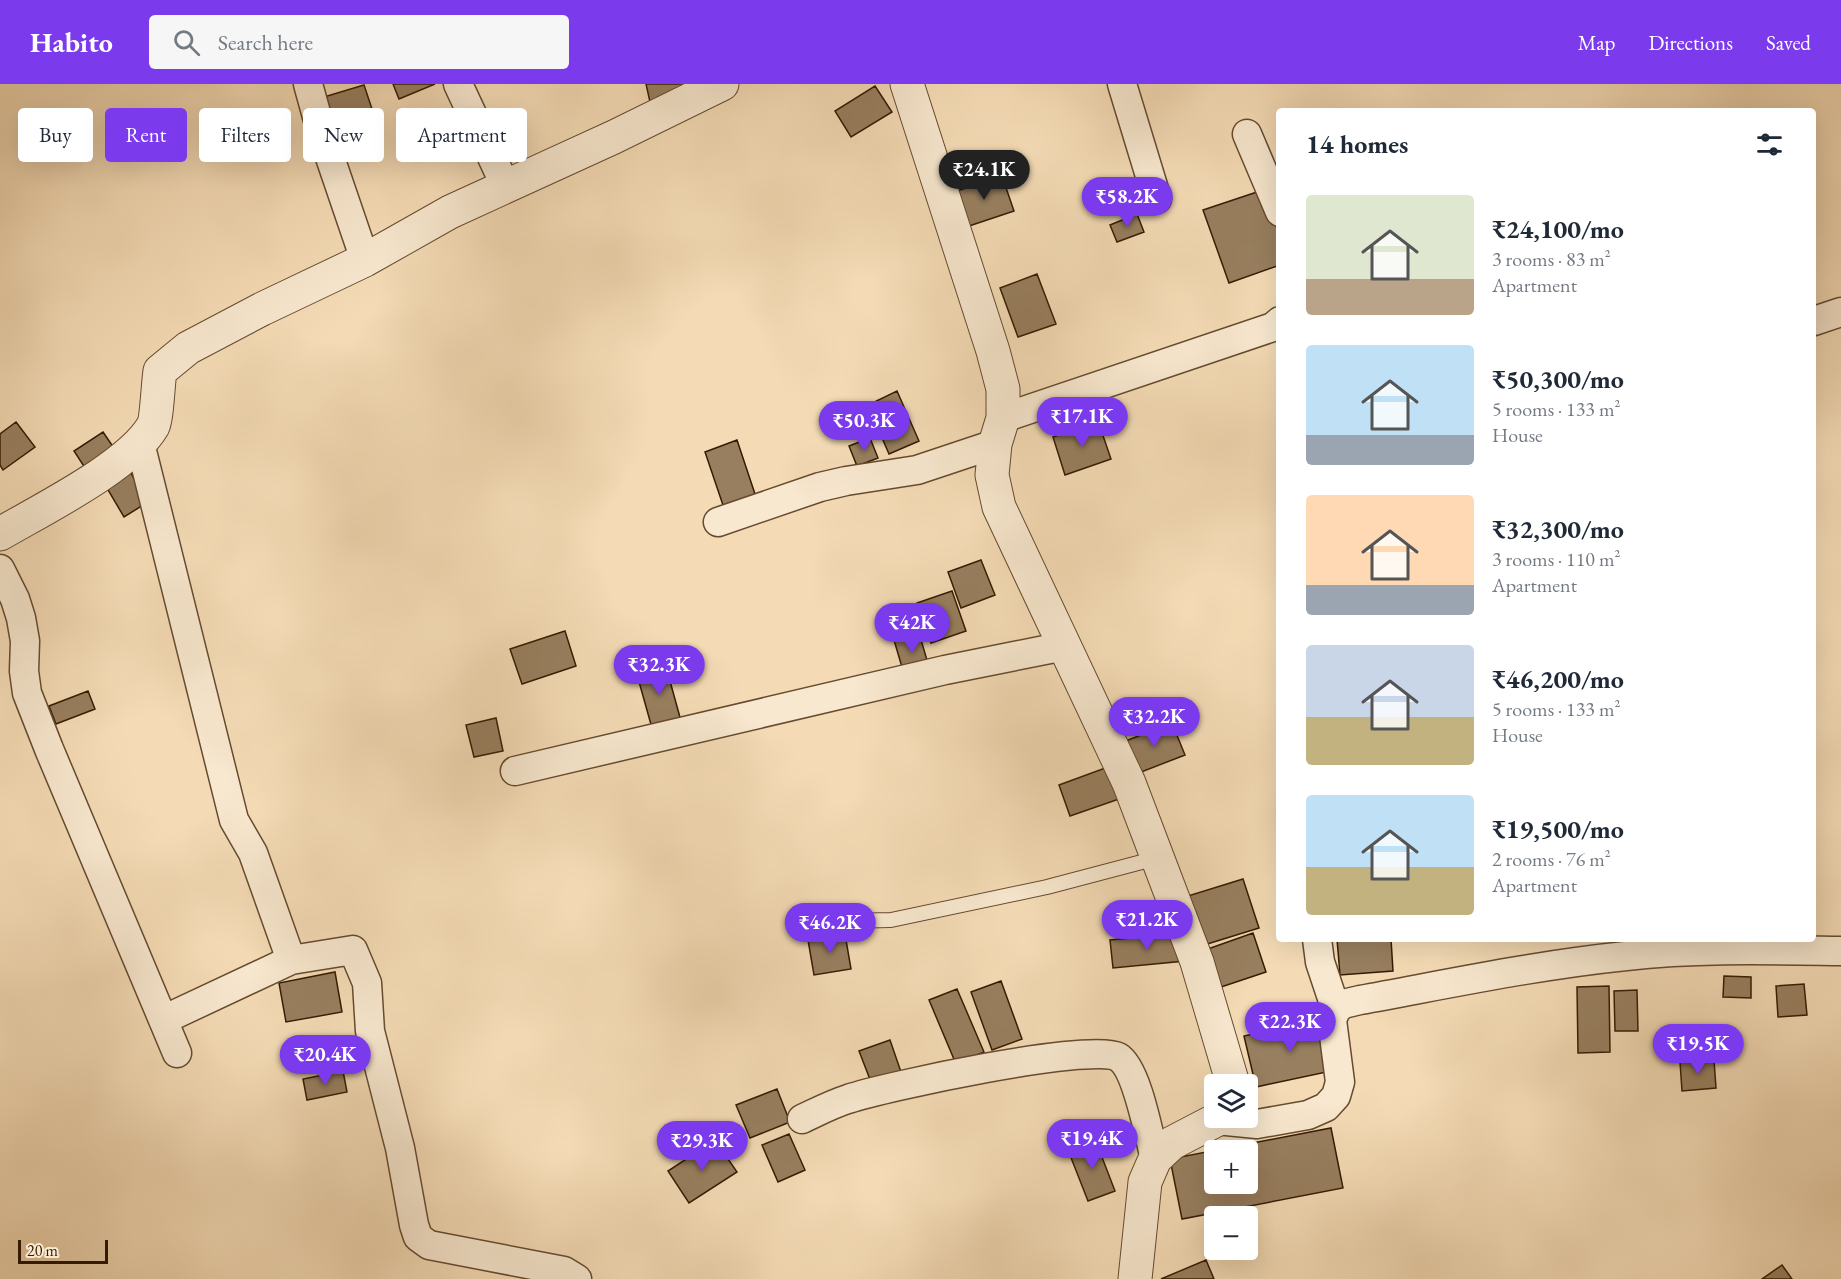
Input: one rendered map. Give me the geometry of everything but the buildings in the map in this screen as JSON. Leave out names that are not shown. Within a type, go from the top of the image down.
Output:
[{"type":"street","points":[[308,84],[321,131],[365,260]]},
{"type":"street","points":[[458,84],[505,185]]},
{"type":"street","points":[[0,534],[102,474],[140,443],[154,423],[160,371],[188,348],[262,309],[365,260],[407,235],[505,185],[614,137],[722,84]]},
{"type":"street","points":[[907,84],[993,351],[1003,389],[992,475],[999,507],[1129,783],[1197,962],[1230,1074]]},
{"type":"street","points":[[1122,84],[1157,199]]},
{"type":"street","points":[[1247,134],[1276,203]]},
{"type":"street","points":[[1816,320],[1841,312]]},
{"type":"street","points":[[718,522],[820,487],[917,470],[999,431],[1276,324]]},
{"type":"street","points":[[140,443],[234,820],[253,853],[291,960]]},
{"type":"street","points":[[0,569],[15,599],[21,618],[25,641],[24,671],[27,693],[177,1053]]},
{"type":"street","points":[[515,771],[945,670],[1065,646]]},
{"type":"street","points":[[1317,942],[1320,962],[1336,1010]]},
{"type":"street","points":[[1258,1124],[1308,1115],[1326,1107],[1336,1096],[1340,1082],[1331,1029],[1336,1010],[1343,1004],[1534,969],[1627,956],[1726,949],[1841,951]]},
{"type":"street","points":[[163,1020],[291,960],[353,950],[367,983],[370,1031],[400,1148],[418,1237],[429,1245],[564,1271],[577,1279]]},
{"type":"street","points":[[802,1119],[849,1099],[889,1089],[1051,1056],[1103,1054],[1118,1057],[1130,1071],[1138,1092],[1155,1159]]},
{"type":"street","points":[[1135,1279],[1145,1182],[1155,1159],[1172,1143],[1204,1126]]},
{"type":"lane","points":[[798,922],[891,920],[1047,887],[1157,858]]}]
